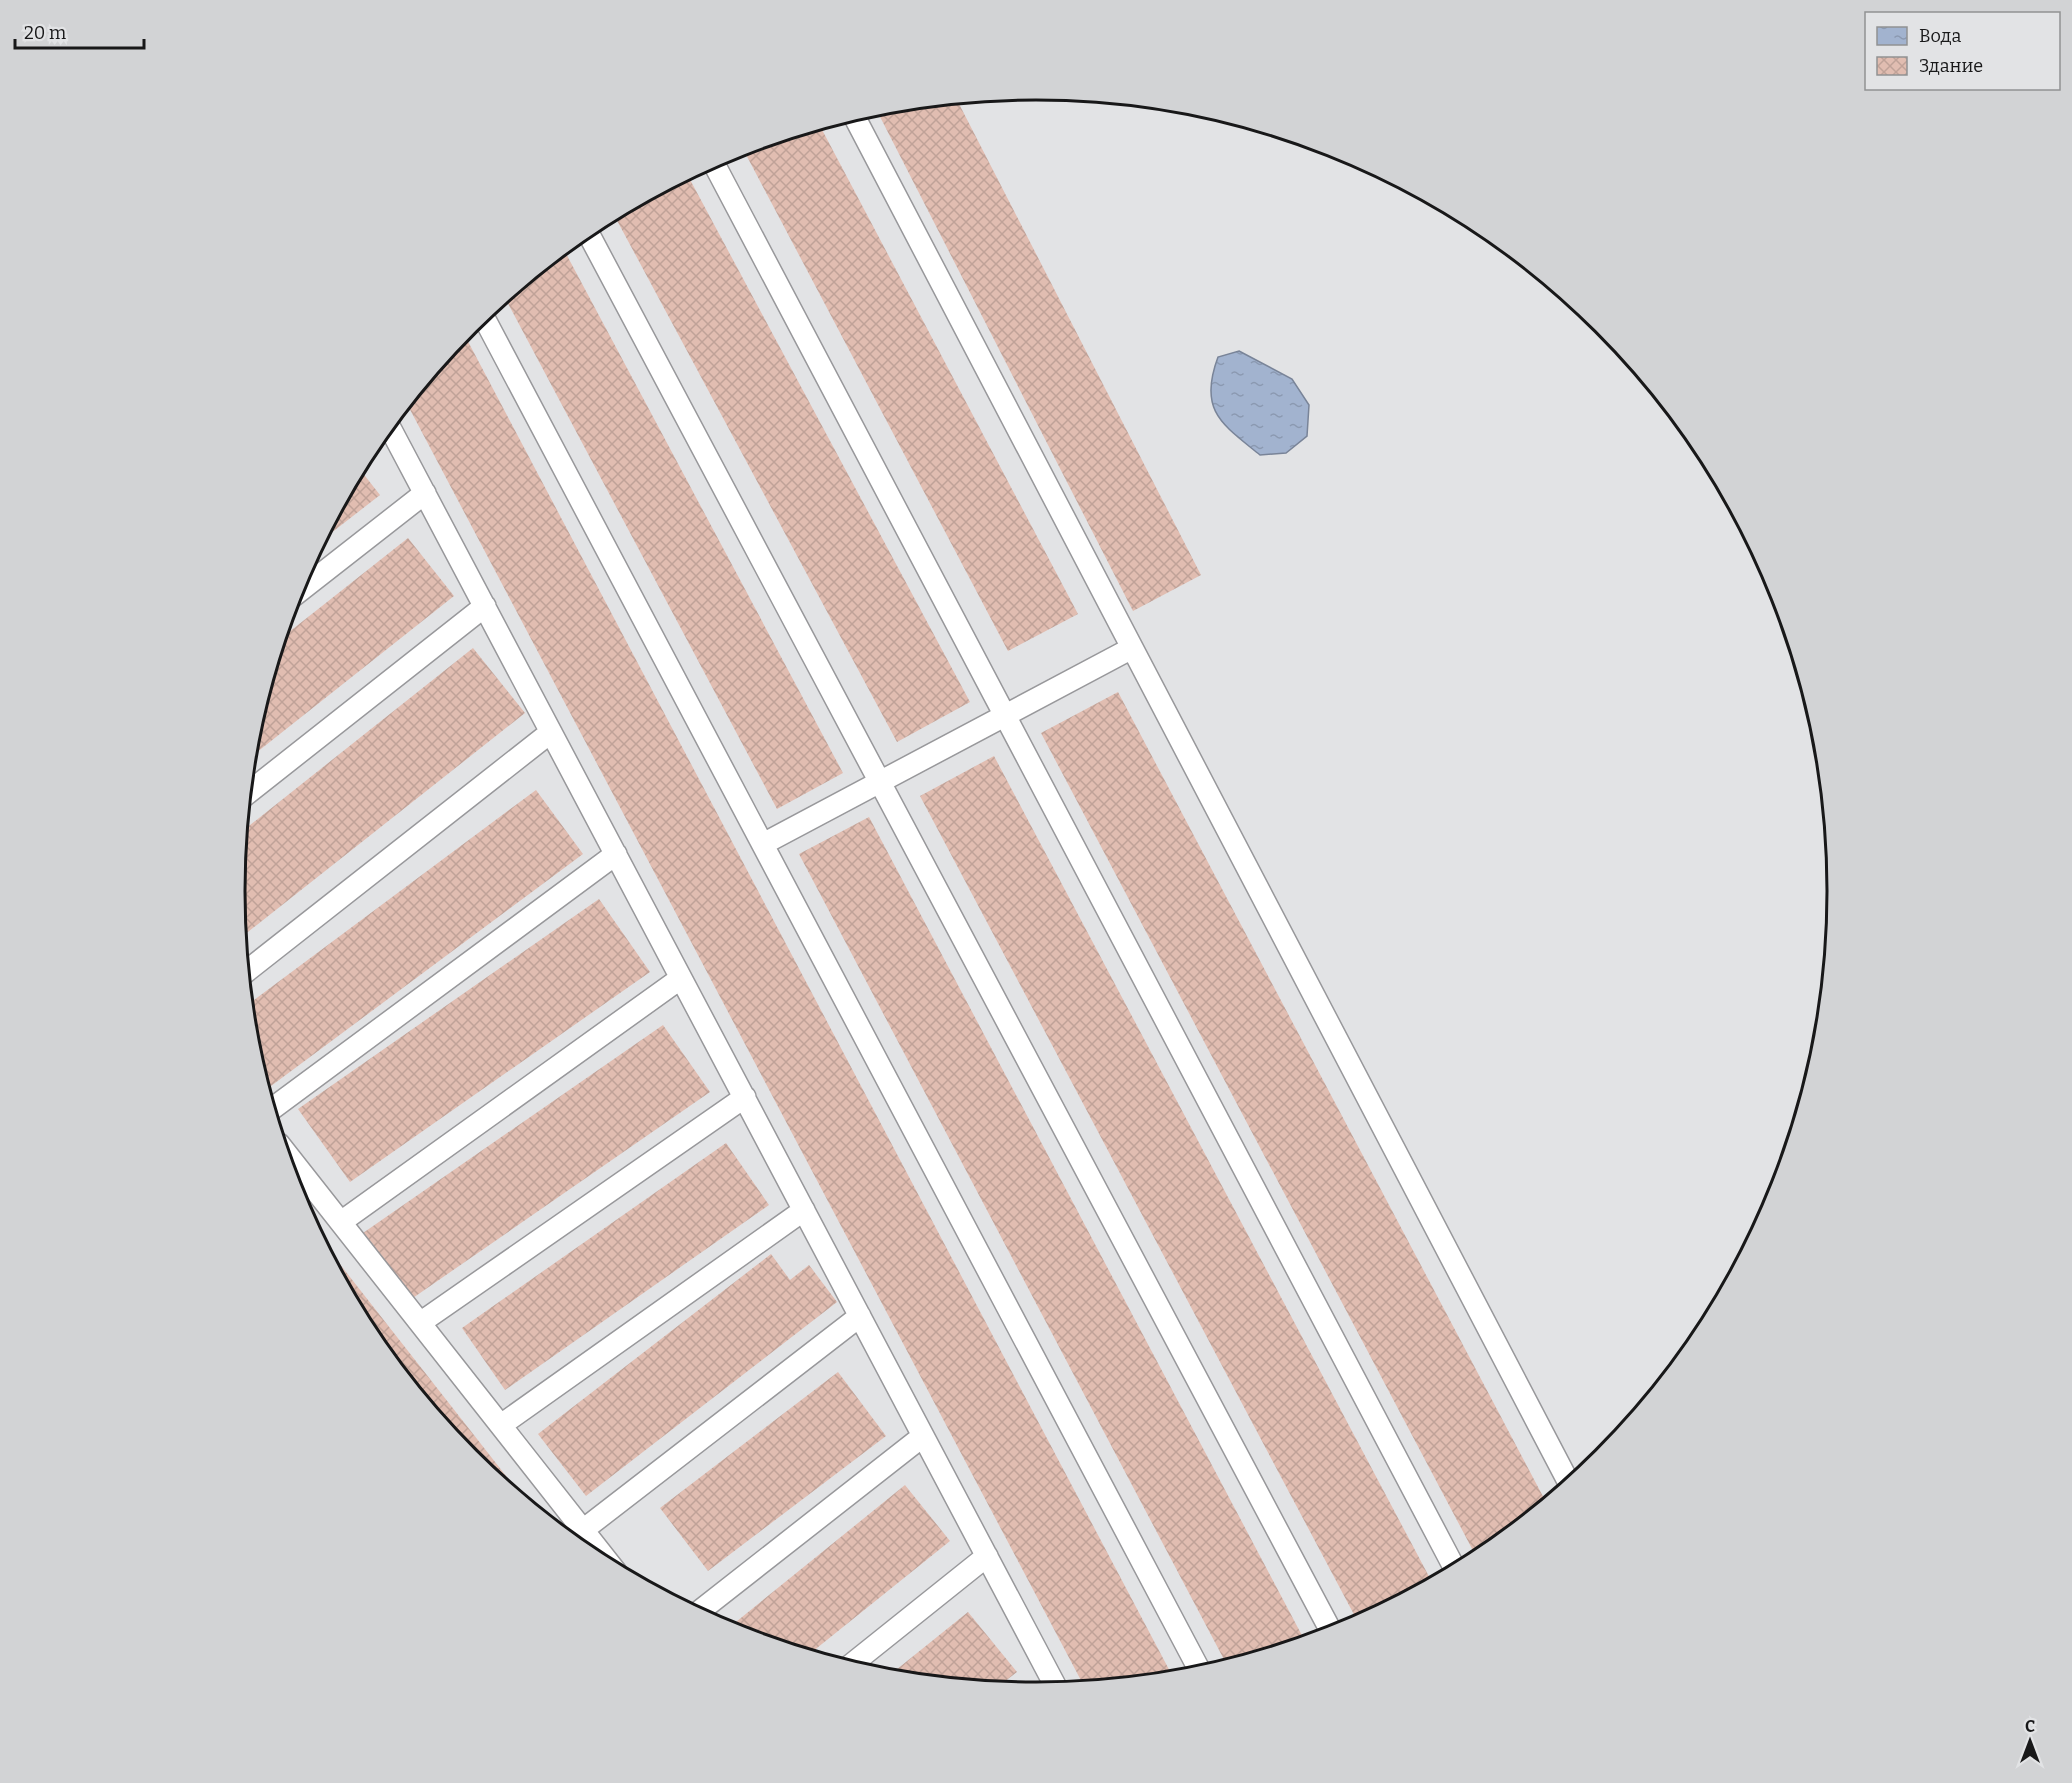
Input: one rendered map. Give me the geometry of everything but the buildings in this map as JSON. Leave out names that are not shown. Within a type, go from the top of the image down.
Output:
[{"type":"lane","points":[[857,121],[1566,1478]]},
{"type":"lane","points":[[716,168],[1452,1564]]},
{"type":"lane","points":[[591,238],[1328,1626]]},
{"type":"lane","points":[[487,323],[1197,1665]]},
{"type":"lane","points":[[392,432],[987,1556],[1050,1682]]},
{"type":"lane","points":[[307,586],[425,493]]},
{"type":"lane","points":[[252,790],[485,606]]},
{"type":"lane","points":[[763,844],[1132,648]]},
{"type":"lane","points":[[249,969],[551,732]]},
{"type":"lane","points":[[275,1106],[616,854]]},
{"type":"lane","points":[[341,1222],[681,978]]},
{"type":"lane","points":[[420,1323],[744,1097]]},
{"type":"lane","points":[[293,1161],[600,1551]]},
{"type":"lane","points":[[501,1425],[804,1210]]},
{"type":"lane","points":[[584,1530],[860,1316]]},
{"type":"lane","points":[[703,1609],[923,1436]]},
{"type":"lane","points":[[856,1661],[987,1556]]},
{"type":"water","points":[[1239,351],[1292,379],[1309,405],[1307,436],[1286,453],[1260,455],[1225,425],[1217,415],[1212,404],[1211,391],[1218,357]]}]
